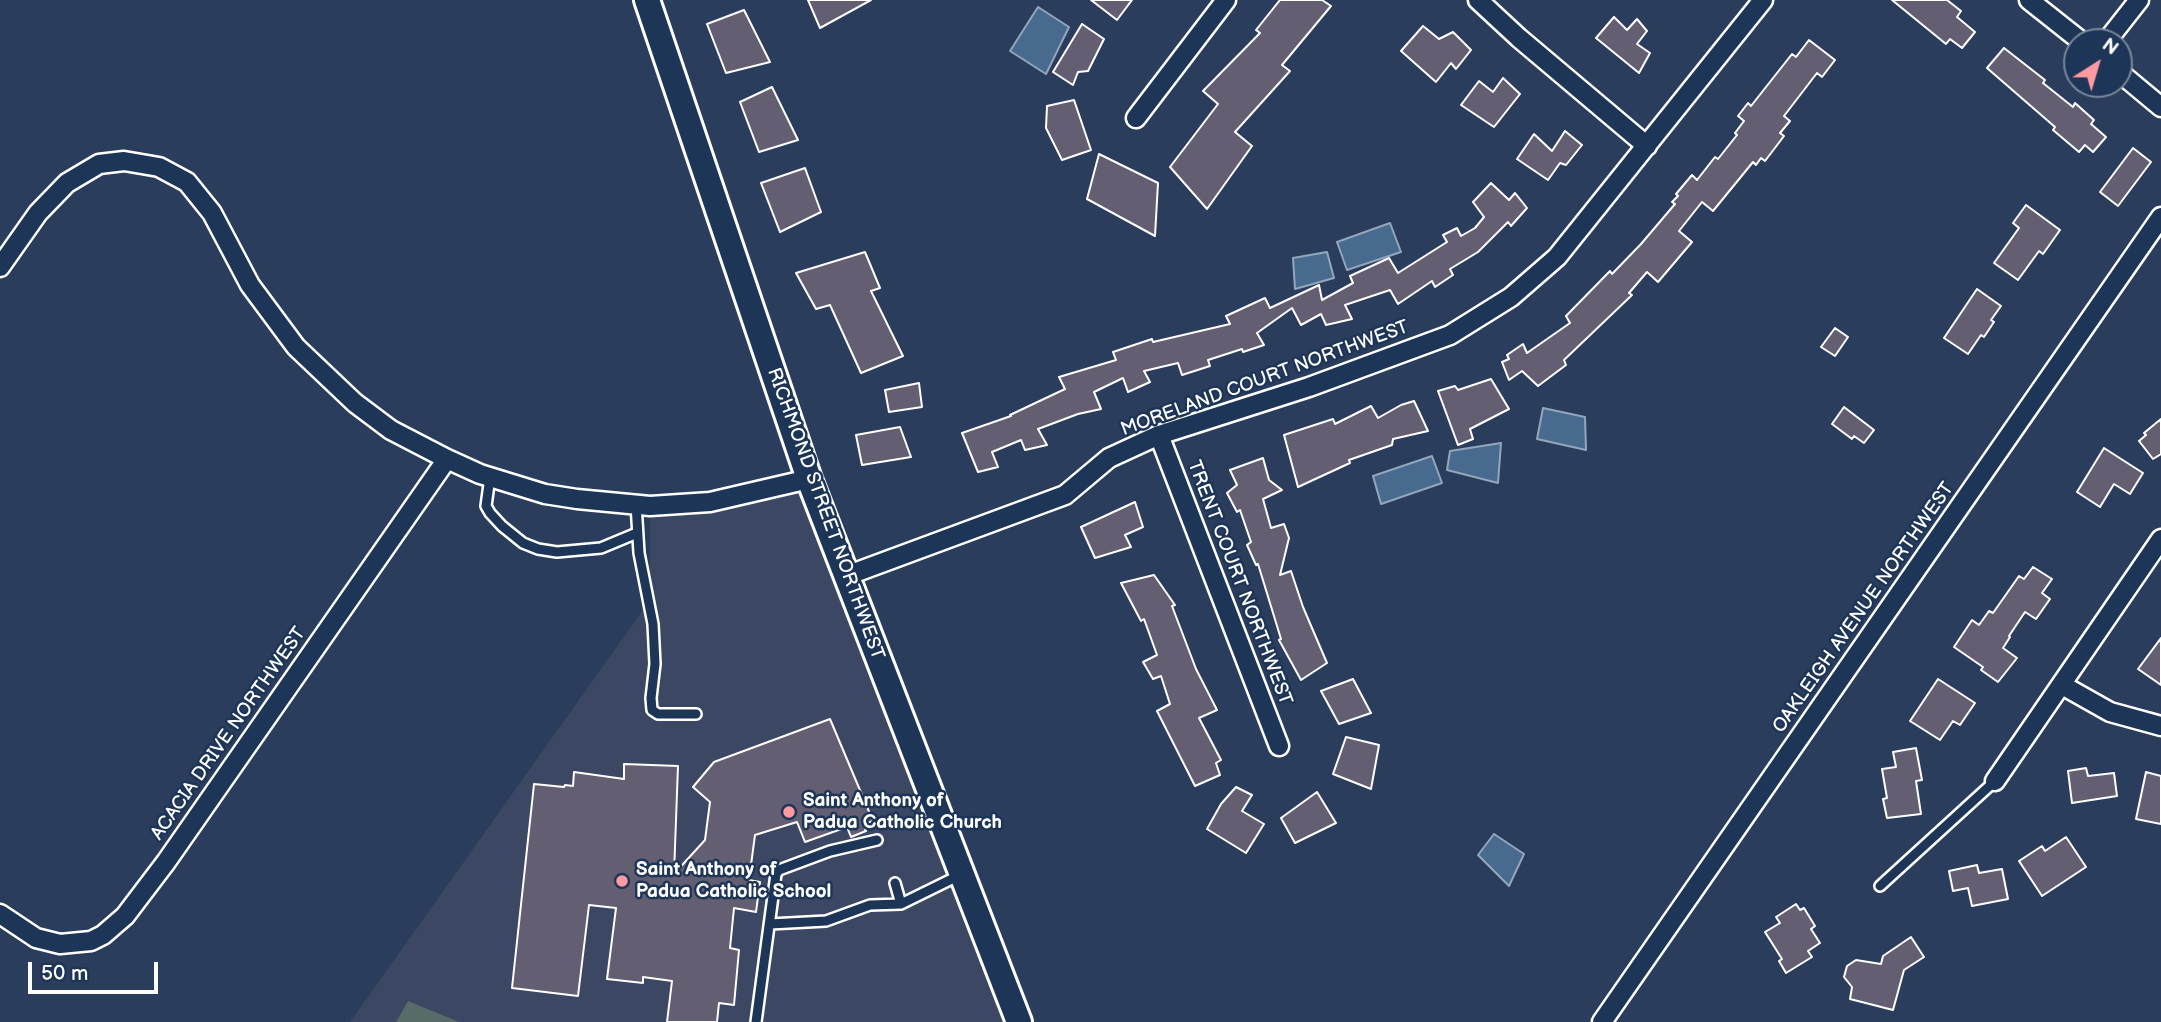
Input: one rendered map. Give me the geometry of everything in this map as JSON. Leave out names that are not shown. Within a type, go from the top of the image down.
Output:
[{"type":"street","name":"RICHMOND STREET NORTHWEST","points":[[647,0],[809,479],[1019,1022]]},
{"type":"street","points":[[1136,118],[1226,0]]},
{"type":"street","points":[[1478,0],[1647,146]]},
{"type":"street","name":"MORELAND COURT NORTHWEST","points":[[846,576],[1065,495],[1109,458],[1159,435],[1309,387],[1450,335],[1511,297],[1557,257],[1763,0]]},
{"type":"street","points":[[2029,0],[2064,28]]},
{"type":"street","points":[[2117,28],[2139,0]]},
{"type":"street","points":[[2133,84],[2161,107]]},
{"type":"street","points":[[0,267],[38,213],[67,183],[99,164],[124,161],[159,167],[187,182],[212,212],[250,285],[296,347],[355,403],[391,430],[447,459],[490,478],[545,494],[650,506],[710,502],[809,479]]},
{"type":"street","name":"OAKLEIGH AVENUE NORTHWEST","points":[[1602,1022],[2161,217]]},
{"type":"street","name":"TRENT COURT NORTHWEST","points":[[1159,435],[1279,746]]},
{"type":"street","name":"ACACIA DRIVE NORTHWEST","points":[[0,914],[36,938],[60,944],[91,941],[103,935],[125,916],[166,862],[447,459]]},
{"type":"street","points":[[1995,781],[2161,539]]},
{"type":"street","points":[[2062,685],[2110,712],[2161,726]]},
{"type":"lane","points":[[490,478],[486,506],[490,513],[523,543],[538,549],[557,552],[601,548],[637,533]]},
{"type":"lane","points":[[636,505],[637,533],[653,624],[655,664],[650,698],[652,710],[658,714],[696,714]]},
{"type":"lane","points":[[1880,886],[1995,781]]},
{"type":"lane","points":[[756,1022],[774,880],[779,870],[830,851],[877,840]]},
{"type":"lane","points":[[770,923],[826,921],[870,905],[901,904],[961,874]]},
{"type":"lane","points":[[895,883],[901,904]]},
{"type":"shaded area","points":[[1038,7],[1069,27],[1046,74],[1010,51]]},
{"type":"shaded area","points":[[1390,223],[1401,252],[1347,270],[1337,242]]},
{"type":"shaded area","points":[[1327,252],[1334,278],[1295,289],[1293,258]]},
{"type":"shaded area","points":[[1543,408],[1585,417],[1586,450],[1537,439]]},
{"type":"shaded area","points":[[1501,443],[1498,483],[1447,470],[1450,451]]},
{"type":"shaded area","points":[[1432,456],[1442,483],[1381,504],[1373,476]]},
{"type":"shaded area","points":[[809,479],[1019,1022],[350,1022],[650,600],[650,506]]},
{"type":"shaded area","points":[[1494,834],[1524,854],[1509,886],[1478,855]]},
{"type":"green space","points":[[408,1001],[459,1022],[396,1022]]},
{"type":"building","points":[[808,0],[871,0],[820,28]]},
{"type":"building","points":[[1091,0],[1132,0],[1117,20]]},
{"type":"building","points":[[1280,0],[1322,0],[1331,6],[1282,65],[1290,71],[1235,132],[1252,146],[1207,209],[1170,167],[1218,104],[1203,91],[1260,33],[1256,30]]},
{"type":"building","points":[[1892,0],[1947,0],[1961,11],[1957,17],[1975,32],[1962,48],[1950,39],[1946,44]]},
{"type":"building","points":[[744,10],[770,62],[726,73],[707,24]]},
{"type":"building","points":[[1614,17],[1627,30],[1637,19],[1647,31],[1637,44],[1650,53],[1639,73],[1596,38]]},
{"type":"building","points":[[1082,24],[1104,39],[1088,71],[1078,72],[1073,85],[1053,72]]},
{"type":"building","points":[[1423,26],[1439,39],[1453,32],[1471,50],[1456,69],[1451,63],[1436,82],[1401,51]]},
{"type":"building","points":[[1809,40],[1835,60],[1822,77],[1817,73],[1784,116],[1790,121],[1780,133],[1784,136],[1765,161],[1761,158],[1756,165],[1753,162],[1713,211],[1702,202],[1679,231],[1692,242],[1658,282],[1647,272],[1629,293],[1632,295],[1564,360],[1566,365],[1538,386],[1522,371],[1509,380],[1502,362],[1509,359],[1507,355],[1523,344],[1527,353],[1570,323],[1566,316],[1641,244],[1675,204],[1672,202],[1678,196],[1676,194],[1692,175],[1697,180],[1715,157],[1718,159],[1737,135],[1735,133],[1744,121],[1738,116],[1748,103],[1751,106],[1792,54],[1796,57]]},
{"type":"building","points":[[2004,48],[2045,80],[2043,83],[2073,107],[2075,103],[2094,120],[2091,124],[2106,137],[2093,152],[2085,145],[2079,152],[2053,130],[2055,127],[1987,68]]},
{"type":"building","points":[[1503,78],[1520,94],[1494,127],[1461,105],[1479,81],[1493,92]]},
{"type":"building","points":[[772,87],[798,140],[759,152],[740,102]]},
{"type":"building","points":[[1074,100],[1091,150],[1062,160],[1046,128],[1047,106]]},
{"type":"building","points":[[1565,131],[1582,145],[1566,165],[1560,163],[1548,180],[1517,159],[1534,134],[1552,151]]},
{"type":"building","points":[[2133,148],[2151,162],[2118,206],[2100,192]]},
{"type":"building","points":[[1099,154],[1158,183],[1155,236],[1087,199]]},
{"type":"building","points":[[805,168],[821,212],[780,232],[761,183]]},
{"type":"building","points":[[1491,183],[1509,200],[1515,193],[1527,208],[1511,226],[1508,222],[1478,252],[1450,269],[1453,275],[1435,287],[1432,281],[1398,304],[1390,290],[1345,305],[1352,319],[1326,325],[1321,314],[1301,325],[1292,308],[1257,333],[1264,345],[1208,360],[1210,366],[1182,375],[1178,363],[1144,371],[1150,382],[1128,392],[1123,378],[1094,392],[1101,409],[1078,414],[1038,429],[1047,445],[1025,450],[1021,440],[992,452],[998,467],[978,472],[962,433],[1011,416],[1065,389],[1059,377],[1116,360],[1113,352],[1152,339],[1153,342],[1230,324],[1226,316],[1265,298],[1270,308],[1319,285],[1322,300],[1353,283],[1350,276],[1389,258],[1398,273],[1447,242],[1443,235],[1457,228],[1461,236],[1475,228],[1484,217],[1473,202]]},
{"type":"building","points":[[2026,205],[2060,230],[2043,254],[2039,251],[2018,280],[1994,263],[2019,228],[2013,223]]},
{"type":"building","points":[[865,252],[880,288],[871,291],[903,356],[861,373],[830,305],[816,309],[796,273]]},
{"type":"building","points":[[1977,289],[2001,306],[1984,337],[1981,335],[1968,354],[1944,338]]},
{"type":"building","points":[[1835,328],[1848,337],[1835,356],[1821,347]]},
{"type":"building","points":[[1491,379],[1509,409],[1470,429],[1473,439],[1458,445],[1438,391],[1455,386],[1458,390]]},
{"type":"building","points":[[919,383],[922,407],[889,412],[885,390]]},
{"type":"building","points":[[1414,401],[1428,431],[1393,439],[1392,445],[1349,460],[1350,463],[1298,487],[1284,435],[1333,419],[1335,424],[1371,406],[1378,418]]},
{"type":"building","points":[[1844,407],[1874,430],[1864,443],[1854,436],[1852,439],[1832,424]]},
{"type":"building","points":[[2161,419],[2161,454],[2153,459],[2139,441],[2146,435],[2144,433]]},
{"type":"building","points":[[900,427],[911,457],[862,465],[856,435]]},
{"type":"building","points":[[2104,448],[2143,473],[2130,494],[2114,484],[2100,507],[2077,492]]},
{"type":"building","points":[[1263,458],[1269,480],[1282,490],[1263,499],[1271,528],[1284,524],[1289,538],[1280,575],[1291,571],[1327,663],[1301,680],[1279,640],[1281,639],[1258,564],[1256,565],[1247,545],[1251,542],[1240,510],[1237,512],[1227,493],[1237,485],[1230,470]]},
{"type":"building","points":[[1135,502],[1143,527],[1125,535],[1131,547],[1095,558],[1081,527]]},
{"type":"building","points":[[2033,567],[2052,579],[2042,593],[2050,599],[2036,619],[2025,612],[2009,636],[2003,648],[2017,658],[1998,682],[1981,670],[1983,667],[1954,647],[1972,620],[1979,625],[1989,611],[1993,613],[2019,576],[2024,579]]},
{"type":"building","points":[[1154,575],[1175,605],[1172,606],[1196,669],[1217,710],[1199,718],[1221,760],[1216,763],[1220,775],[1195,786],[1157,711],[1170,704],[1161,676],[1153,679],[1143,662],[1157,655],[1144,619],[1141,621],[1121,583]]},
{"type":"building","points":[[2161,638],[2161,685],[2138,669]]},
{"type":"building","points":[[1353,679],[1371,713],[1339,724],[1321,691]]},
{"type":"building","points":[[1938,679],[1975,703],[1960,725],[1953,721],[1940,740],[1910,721]]},
{"type":"building","name":"Saint Anthony of Padua Catholic School","points":[[830,719],[873,821],[868,823],[866,831],[851,837],[847,827],[805,842],[797,822],[755,835],[749,880],[760,882],[756,912],[734,908],[730,948],[739,950],[734,1005],[719,1003],[717,1022],[667,1022],[672,981],[643,977],[643,983],[607,979],[616,908],[589,905],[578,996],[512,988],[534,784],[573,786],[574,772],[624,779],[624,764],[678,766],[674,874],[705,840],[710,802],[693,787],[714,762]]},
{"type":"building","points":[[1346,737],[1379,745],[1371,789],[1333,774]]},
{"type":"building","points":[[1916,748],[1922,780],[1916,781],[1921,814],[1887,818],[1882,769],[1896,767],[1893,752]]},
{"type":"building","points":[[2086,768],[2088,776],[2114,773],[2117,796],[2072,803],[2068,771]]},
{"type":"building","points":[[2146,772],[2161,776],[2161,824],[2136,819]]},
{"type":"building","points":[[1236,787],[1252,795],[1242,811],[1264,824],[1246,853],[1207,829],[1221,804]]},
{"type":"building","points":[[1317,792],[1336,823],[1295,843],[1281,818]]},
{"type":"building","points":[[2066,837],[2086,867],[2042,896],[2019,861],[2042,846],[2045,851]]},
{"type":"building","points":[[1977,865],[1979,873],[2002,869],[2008,899],[1972,906],[1968,888],[1953,891],[1949,871]]},
{"type":"building","points":[[1796,904],[1800,910],[1804,908],[1815,926],[1811,929],[1820,943],[1808,951],[1812,957],[1786,973],[1779,961],[1782,959],[1765,932],[1780,923],[1776,917]]},
{"type":"building","points":[[1911,937],[1924,957],[1904,970],[1893,1010],[1850,999],[1852,987],[1844,977],[1847,966],[1856,960],[1881,964],[1883,956]]},
{"type":"place","name":"Saint Anthony of Padua Catholic Church","points":[[789,812]]},
{"type":"place","name":"Saint Anthony of Padua Catholic School","points":[[622,881]]}]
